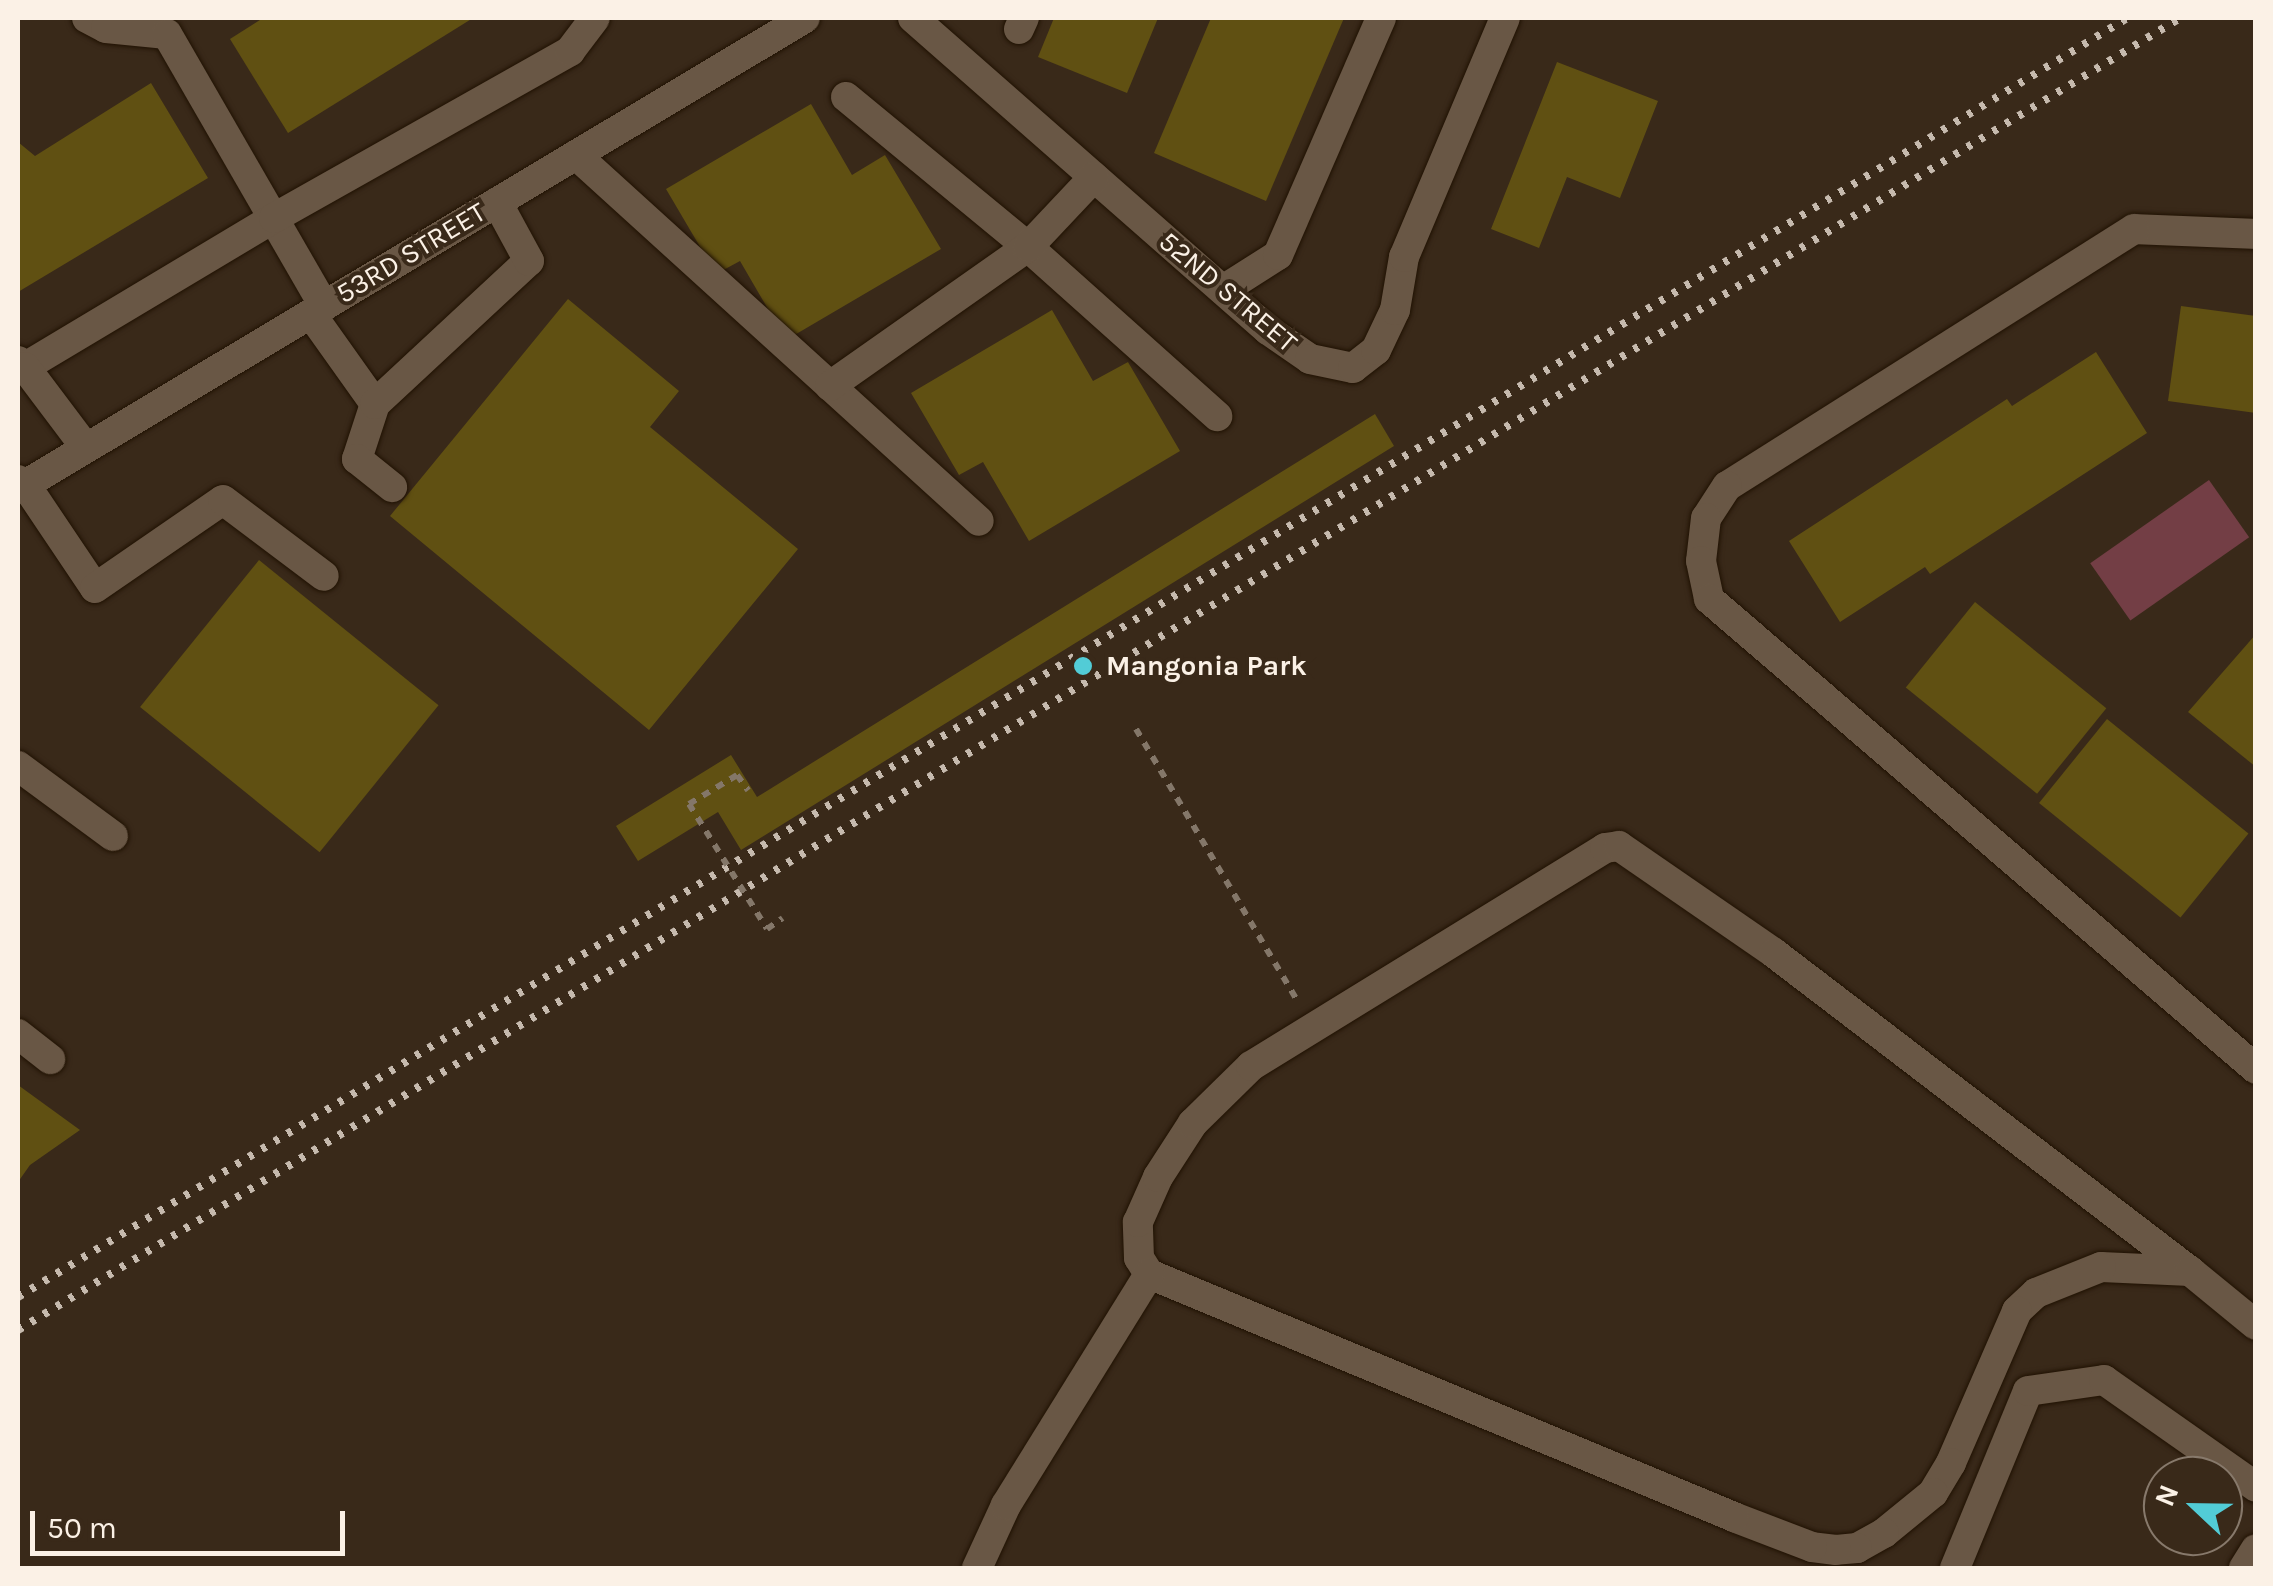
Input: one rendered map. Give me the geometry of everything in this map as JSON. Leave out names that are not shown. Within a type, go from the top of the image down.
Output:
[{"type":"street","points":[[87,18],[106,28],[178,26],[317,310],[375,404]]},
{"type":"street","points":[[86,448],[21,364],[570,51],[595,18]]},
{"type":"street","name":"53RD STREET","points":[[20,484],[805,18]]},
{"type":"street","name":"52ND STREET","points":[[913,18],[1223,290],[1310,360],[1353,368],[1376,350],[1395,310],[1404,257],[1505,18]]},
{"type":"street","points":[[1223,290],[1278,255],[1381,18]]},
{"type":"street","points":[[846,97],[1028,247],[1217,416]]},
{"type":"street","points":[[576,155],[979,522]]},
{"type":"street","points":[[830,386],[1028,247],[1094,176]]},
{"type":"street","points":[[392,488],[357,459],[375,404],[529,261],[497,202]]},
{"type":"street","points":[[2256,234],[2134,229],[1727,486],[1706,518],[1701,562],[1709,599],[2256,1069]]},
{"type":"street","points":[[20,484],[95,588],[224,500],[324,576]]},
{"type":"street","points":[[18,766],[113,836]]},
{"type":"street","points":[[2190,1271],[2102,1267],[2036,1293],[2017,1311],[2006,1332],[1951,1464],[1933,1493],[1884,1533],[1857,1548],[1836,1550],[1812,1547],[1734,1517],[1148,1274],[1139,1258],[1138,1222],[1158,1177],[1193,1124],[1252,1066],[1605,848],[1619,846],[1774,954],[2190,1271],[2256,1325]]},
{"type":"street","points":[[18,1034],[50,1060]]},
{"type":"street","points":[[977,1568],[1006,1505],[1148,1274]]},
{"type":"street","points":[[1955,1568],[2028,1392],[2104,1380],[2256,1487]]},
{"type":"street","points":[[2244,1568],[2256,1549]]},
{"type":"path","points":[[1136,730],[1275,963]]},
{"type":"path","points":[[748,790],[737,774],[688,804],[767,929],[783,918]]},
{"type":"shaded area","points":[[2209,480],[2249,537],[2130,621],[2090,563]]},
{"type":"building","points":[[263,18],[473,18],[288,133],[230,39]]},
{"type":"building","points":[[1054,18],[1158,18],[1127,93],[1038,57]]},
{"type":"building","points":[[1211,18],[1344,18],[1266,201],[1154,153]]},
{"type":"building","points":[[1557,62],[1658,101],[1620,198],[1567,177],[1539,248],[1491,229]]},
{"type":"building","points":[[151,83],[208,178],[18,292],[18,142],[35,156]]},
{"type":"building","points":[[811,104],[852,175],[885,155],[941,249],[786,340],[740,261],[716,274],[666,189]]},
{"type":"building","points":[[568,299],[679,391],[650,427],[798,549],[649,730],[390,516]]},
{"type":"building","points":[[2181,306],[2256,316],[2256,413],[2168,401]]},
{"type":"building","points":[[1052,310],[1093,381],[1128,362],[1180,451],[1029,541],[983,462],[959,475],[911,393]]},
{"type":"building","points":[[2096,352],[2147,433],[1930,574],[1925,567],[1840,622],[1789,541],[2007,399],[2012,406]]},
{"type":"building","points":[[1375,414],[1394,446],[741,850],[718,812],[638,861],[616,826],[731,755],[757,797]]},
{"type":"building","points":[[259,560],[439,705],[320,852],[140,707]]},
{"type":"building","points":[[1975,602],[2106,708],[2037,794],[1906,687]]},
{"type":"building","points":[[2256,634],[2256,767],[2188,712]]},
{"type":"building","points":[[2107,719],[2248,834],[2180,917],[2039,803]]},
{"type":"building","points":[[18,1085],[80,1130],[30,1165],[18,1182]]},
{"type":"railway","points":[[18,1297],[2127,18]]},
{"type":"railway","points":[[18,1330],[2180,18]]},
{"type":"place","name":"Mangonia Park","points":[[1083,666]]}]
